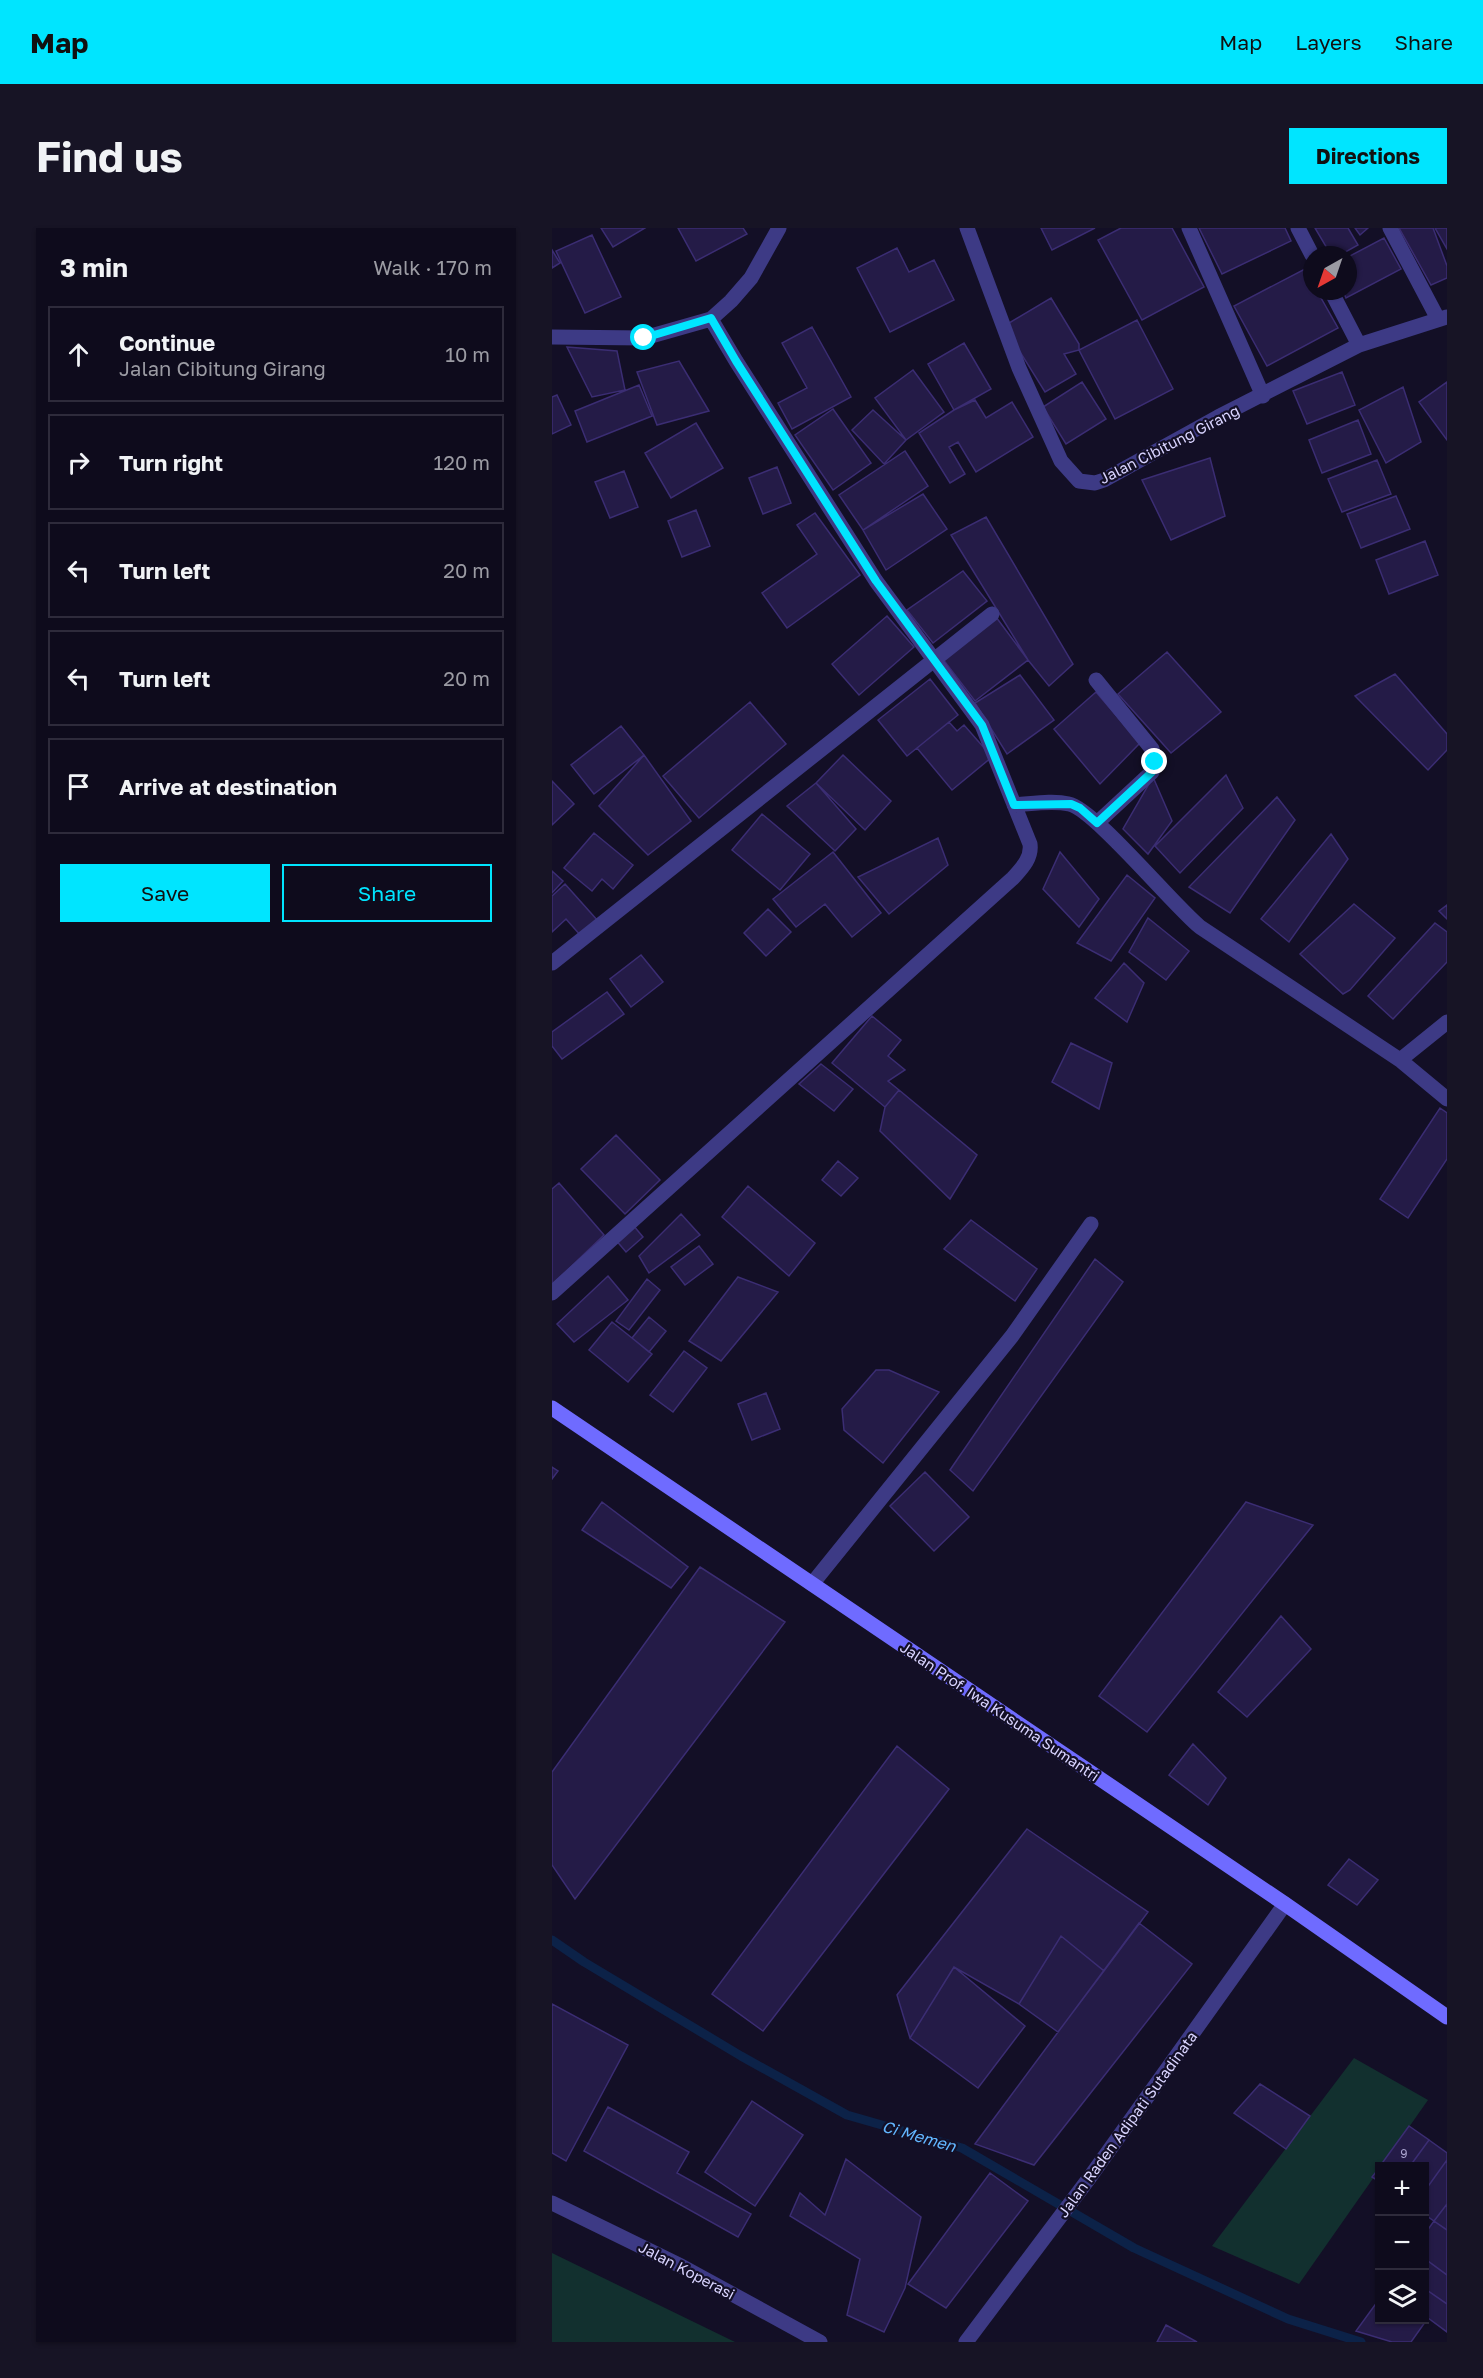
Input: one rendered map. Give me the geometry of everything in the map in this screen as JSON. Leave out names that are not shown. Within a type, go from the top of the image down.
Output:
[{"type":"main road","name":"Jalan Prof. Iwa Kusuma Sumantri","points":[[552,1408],[1285,1904],[1447,2017]]},
{"type":"street","points":[[552,337],[644,338],[711,318],[731,301],[751,278],[779,228]]},
{"type":"street","name":"Jalan Cibitung Girang","points":[[967,228],[1019,368],[1061,461],[1079,481],[1095,483],[1104,480],[1218,417],[1359,345],[1442,318]]},
{"type":"street","points":[[1189,228],[1263,396]]},
{"type":"street","points":[[1298,228],[1307,246]]},
{"type":"street","points":[[1390,228],[1442,318]]},
{"type":"street","points":[[1336,300],[1359,345]]},
{"type":"street","points":[[552,1293],[1022,868],[1031,852],[1030,844],[982,725],[876,581],[711,318]]},
{"type":"street","points":[[552,963],[992,614]]},
{"type":"street","points":[[1096,680],[1152,748],[1155,762],[1152,772],[1097,823]]},
{"type":"street","points":[[1014,805],[1071,804],[1080,808],[1173,903],[1200,927],[1400,1060],[1447,1099]]},
{"type":"street","points":[[1400,1060],[1447,1022]]},
{"type":"street","points":[[812,1584],[1012,1336],[1091,1224]]},
{"type":"street","name":"Jalan Raden Adipati Sutadinata","points":[[966,2342],[1090,2177],[1285,1904]]},
{"type":"street","name":"Jalan Koperasi","points":[[552,2203],[681,2266],[820,2342]]},
{"type":"green space","points":[[1354,2058],[1428,2100],[1385,2162],[1375,2162],[1375,2176],[1299,2284],[1212,2246]]},
{"type":"green space","points":[[552,2253],[735,2342],[552,2342]]},
{"type":"building","points":[[601,228],[645,228],[613,247]]},
{"type":"building","points":[[678,228],[743,228],[747,234],[696,261]]},
{"type":"building","points":[[1041,228],[1095,228],[1052,250]]},
{"type":"building","points":[[1121,228],[1172,228],[1204,287],[1142,320],[1098,240]]},
{"type":"building","points":[[1199,228],[1285,228],[1291,241],[1222,274]]},
{"type":"building","points":[[1315,228],[1348,228],[1358,245],[1356,246],[1326,246]]},
{"type":"building","points":[[1355,228],[1368,228],[1360,235]]},
{"type":"building","points":[[1399,228],[1433,228],[1447,266],[1447,278],[1431,285]]},
{"type":"building","points":[[1435,228],[1447,228],[1447,249]]},
{"type":"building","points":[[592,235],[621,297],[585,313],[556,251]]},
{"type":"building","points":[[1384,238],[1401,269],[1357,292],[1357,252]]},
{"type":"building","points":[[897,248],[909,272],[934,260],[954,300],[890,332],[857,268]]},
{"type":"building","points":[[552,250],[560,263],[552,268]]},
{"type":"building","points":[[1303,270],[1303,300],[1322,300],[1338,328],[1267,366],[1234,306]]},
{"type":"building","points":[[1051,298],[1079,344],[1079,350],[1064,354],[1076,374],[1045,392],[1004,326]]},
{"type":"building","points":[[1137,320],[1173,389],[1115,419],[1079,350]]},
{"type":"building","points":[[812,327],[851,397],[792,429],[778,403],[807,388],[782,343]]},
{"type":"building","points":[[964,343],[991,389],[954,410],[928,364]]},
{"type":"building","points":[[567,347],[617,351],[625,390],[592,397]]},
{"type":"building","points":[[679,361],[709,411],[657,425],[637,372]]},
{"type":"building","points":[[913,370],[944,412],[906,440],[875,398]]},
{"type":"building","points":[[1342,372],[1355,405],[1307,424],[1293,391]]},
{"type":"building","points":[[1082,382],[1106,419],[1066,444],[1043,407]]},
{"type":"building","points":[[1447,382],[1447,440],[1419,402]]},
{"type":"building","points":[[639,385],[652,416],[587,442],[575,411]]},
{"type":"building","points":[[1403,387],[1421,442],[1386,463],[1359,410]]},
{"type":"building","points":[[557,395],[571,425],[552,434],[552,397]]},
{"type":"building","points":[[975,400],[986,418],[1012,402],[1033,437],[976,472],[958,442],[949,447],[965,474],[950,483],[919,433],[954,410]]},
{"type":"building","points":[[833,409],[871,463],[833,490],[795,435]]},
{"type":"building","points":[[873,410],[906,440],[884,464],[852,430]]},
{"type":"building","points":[[1358,420],[1371,454],[1322,473],[1309,440]]},
{"type":"building","points":[[696,423],[723,468],[671,498],[645,453]]},
{"type":"building","points":[[905,451],[928,486],[863,530],[839,495]]},
{"type":"building","points":[[1210,458],[1225,516],[1171,540],[1142,480]]},
{"type":"building","points":[[1377,460],[1391,494],[1342,512],[1328,479]]},
{"type":"building","points":[[777,467],[791,503],[763,514],[749,478]]},
{"type":"building","points":[[624,471],[638,507],[610,518],[595,482]]},
{"type":"building","points":[[923,494],[947,529],[886,570],[863,530]]},
{"type":"building","points":[[1396,496],[1410,529],[1361,548],[1347,514]]},
{"type":"building","points":[[696,510],[710,546],[682,557],[668,521]]},
{"type":"building","points":[[815,513],[860,575],[787,628],[762,593],[817,554],[797,525]]},
{"type":"building","points":[[986,517],[1073,664],[1049,686],[1028,660],[951,535]]},
{"type":"building","points":[[1425,541],[1438,575],[1389,594],[1376,560]]},
{"type":"building","points":[[963,571],[987,601],[933,643],[907,610]]},
{"type":"building","points":[[887,616],[914,647],[859,695],[832,664]]},
{"type":"building","points":[[996,617],[1028,660],[975,701],[942,658]]},
{"type":"building","points":[[1167,652],[1221,712],[1171,753],[1118,694]]},
{"type":"building","points":[[1395,674],[1447,734],[1447,750],[1428,770],[1355,696]]},
{"type":"building","points":[[1020,675],[1054,720],[1007,754],[975,703]]},
{"type":"building","points":[[930,679],[958,715],[907,756],[878,720]]},
{"type":"building","points":[[1096,692],[1140,743],[1100,784],[1054,729]]},
{"type":"building","points":[[750,702],[786,744],[699,818],[663,776]]},
{"type":"building","points":[[949,722],[957,731],[964,725],[992,757],[952,790],[917,748]]},
{"type":"building","points":[[621,726],[644,755],[594,794],[571,765]]},
{"type":"building","points":[[644,755],[691,821],[648,855],[599,806]]},
{"type":"building","points":[[843,755],[891,801],[865,830],[816,783]]},
{"type":"building","points":[[1226,775],[1243,808],[1180,873],[1155,846]]},
{"type":"building","points":[[1153,777],[1172,821],[1148,854],[1123,829]]},
{"type":"building","points":[[552,781],[574,804],[552,825]]},
{"type":"building","points":[[816,783],[856,829],[835,851],[787,806]]},
{"type":"building","points":[[1277,797],[1295,820],[1230,913],[1189,887]]},
{"type":"building","points":[[762,814],[810,854],[780,890],[732,850]]},
{"type":"building","points":[[594,833],[633,865],[613,889],[602,879],[592,891],[564,868]]},
{"type":"building","points":[[1331,834],[1348,859],[1289,942],[1261,919]]},
{"type":"building","points":[[938,838],[948,865],[889,914],[858,877]]},
{"type":"building","points":[[833,852],[881,913],[852,937],[825,904],[796,927],[773,899]]},
{"type":"building","points":[[1060,852],[1099,899],[1079,927],[1043,889]]},
{"type":"building","points":[[552,871],[563,881],[552,893]]},
{"type":"building","points":[[1127,875],[1155,898],[1111,961],[1077,943]]},
{"type":"building","points":[[565,884],[598,921],[581,936],[566,919],[552,932],[552,896]]},
{"type":"building","points":[[1354,904],[1395,938],[1350,990],[1343,994],[1300,954]]},
{"type":"building","points":[[1447,905],[1447,919],[1439,911]]},
{"type":"building","points":[[768,909],[791,932],[766,956],[744,933]]},
{"type":"building","points":[[1148,918],[1189,951],[1166,980],[1129,952]]},
{"type":"building","points":[[1435,923],[1447,932],[1447,962],[1393,1019],[1368,996]]},
{"type":"building","points":[[641,955],[663,982],[631,1007],[610,979]]},
{"type":"building","points":[[1124,963],[1144,983],[1127,1022],[1095,998]]},
{"type":"building","points":[[607,992],[624,1014],[562,1059],[552,1046],[552,1032]]},
{"type":"building","points":[[872,1016],[901,1040],[888,1056],[905,1070],[888,1081],[899,1090],[885,1107],[832,1063]]},
{"type":"building","points":[[1071,1043],[1112,1063],[1099,1109],[1052,1082]]},
{"type":"building","points":[[821,1064],[853,1089],[834,1111],[799,1084]]},
{"type":"building","points":[[899,1090],[977,1155],[950,1199],[880,1131],[885,1107]]},
{"type":"building","points":[[1440,1108],[1447,1113],[1447,1159],[1408,1218],[1380,1199]]},
{"type":"building","points":[[616,1135],[660,1180],[625,1214],[581,1169]]},
{"type":"building","points":[[838,1161],[858,1178],[841,1196],[822,1180]]},
{"type":"building","points":[[559,1183],[604,1235],[552,1285],[552,1189]]},
{"type":"building","points":[[748,1186],[815,1243],[789,1276],[722,1217]]},
{"type":"building","points":[[681,1214],[700,1235],[649,1273],[639,1256]]},
{"type":"building","points":[[971,1220],[1037,1269],[1015,1301],[944,1249]]},
{"type":"building","points":[[633,1225],[643,1237],[626,1252],[615,1239]]},
{"type":"building","points":[[699,1246],[713,1264],[685,1285],[671,1267]]},
{"type":"building","points":[[1095,1259],[1123,1282],[973,1491],[950,1470]]},
{"type":"building","points":[[608,1276],[628,1300],[574,1342],[557,1324]]},
{"type":"building","points":[[738,1277],[778,1292],[721,1361],[689,1341]]},
{"type":"building","points":[[647,1279],[660,1290],[629,1330],[616,1321]]},
{"type":"building","points":[[649,1317],[666,1331],[649,1352],[632,1338]]},
{"type":"building","points":[[612,1322],[652,1354],[628,1382],[589,1350]]},
{"type":"building","points":[[684,1351],[707,1368],[673,1412],[650,1395]]},
{"type":"building","points":[[876,1370],[889,1370],[939,1392],[883,1463],[844,1430],[842,1409]]},
{"type":"building","points":[[766,1393],[780,1429],[752,1440],[738,1404]]},
{"type":"building","points":[[552,1467],[558,1471],[552,1479]]},
{"type":"building","points":[[925,1472],[969,1517],[934,1551],[890,1506]]},
{"type":"building","points":[[602,1502],[688,1567],[671,1588],[582,1530]]},
{"type":"building","points":[[1246,1502],[1313,1525],[1147,1732],[1099,1696]]},
{"type":"building","points":[[700,1567],[785,1622],[575,1899],[552,1865],[552,1772]]},
{"type":"building","points":[[1281,1616],[1311,1649],[1247,1717],[1218,1692]]},
{"type":"building","points":[[1193,1744],[1226,1778],[1208,1805],[1169,1775]]},
{"type":"building","points":[[897,1746],[949,1789],[763,2031],[712,1994]]},
{"type":"building","points":[[1027,1829],[1148,1912],[1104,1971],[1061,1936],[1019,2004],[954,1967],[910,2038],[897,1995]]},
{"type":"building","points":[[1349,1859],[1378,1880],[1357,1905],[1328,1885]]},
{"type":"building","points":[[1139,1923],[1192,1964],[1034,2165],[975,2144]]},
{"type":"building","points":[[1061,1936],[1104,1971],[1058,2032],[1019,2004]]},
{"type":"building","points":[[954,1967],[1025,2026],[978,2088],[910,2038]]},
{"type":"building","points":[[552,2004],[628,2045],[566,2161],[552,2153]]},
{"type":"building","points":[[1260,2084],[1310,2116],[1286,2149],[1234,2113]]},
{"type":"building","points":[[752,2101],[803,2135],[755,2206],[705,2172]]},
{"type":"building","points":[[608,2107],[689,2152],[677,2173],[751,2214],[738,2237],[584,2151]]},
{"type":"building","points":[[1409,2126],[1429,2140],[1413,2162],[1383,2162]]},
{"type":"building","points":[[1429,2140],[1447,2153],[1447,2160],[1429,2185],[1429,2162],[1413,2162]]},
{"type":"building","points":[[846,2159],[921,2217],[905,2288],[884,2332],[847,2315],[860,2259],[790,2216],[800,2193],[825,2215]]},
{"type":"building","points":[[1447,2160],[1447,2204],[1434,2221],[1429,2218],[1429,2185]]},
{"type":"building","points":[[990,2173],[1028,2201],[946,2308],[908,2284]]},
{"type":"building","points":[[1447,2204],[1447,2230],[1434,2221]]},
{"type":"building","points":[[1434,2221],[1447,2230],[1447,2275],[1429,2262],[1429,2228]]},
{"type":"building","points":[[1429,2262],[1447,2275],[1447,2304],[1429,2291]]},
{"type":"building","points":[[1429,2291],[1447,2304],[1447,2332],[1429,2319]]},
{"type":"building","points":[[1375,2305],[1375,2324],[1424,2324],[1411,2342],[1392,2342],[1356,2331]]},
{"type":"building","points":[[1166,2325],[1197,2342],[1157,2342]]},
{"type":"waterway","name":"Ci Memen","points":[[552,1940],[584,1962],[741,2056],[847,2115],[962,2148],[1134,2248],[1288,2319],[1361,2342]]},
{"type":"route","points":[[644,338],[674,331],[711,318],[876,581],[982,725],[1014,805],[1071,804],[1080,808],[1097,823],[1152,772],[1155,762]]}]
